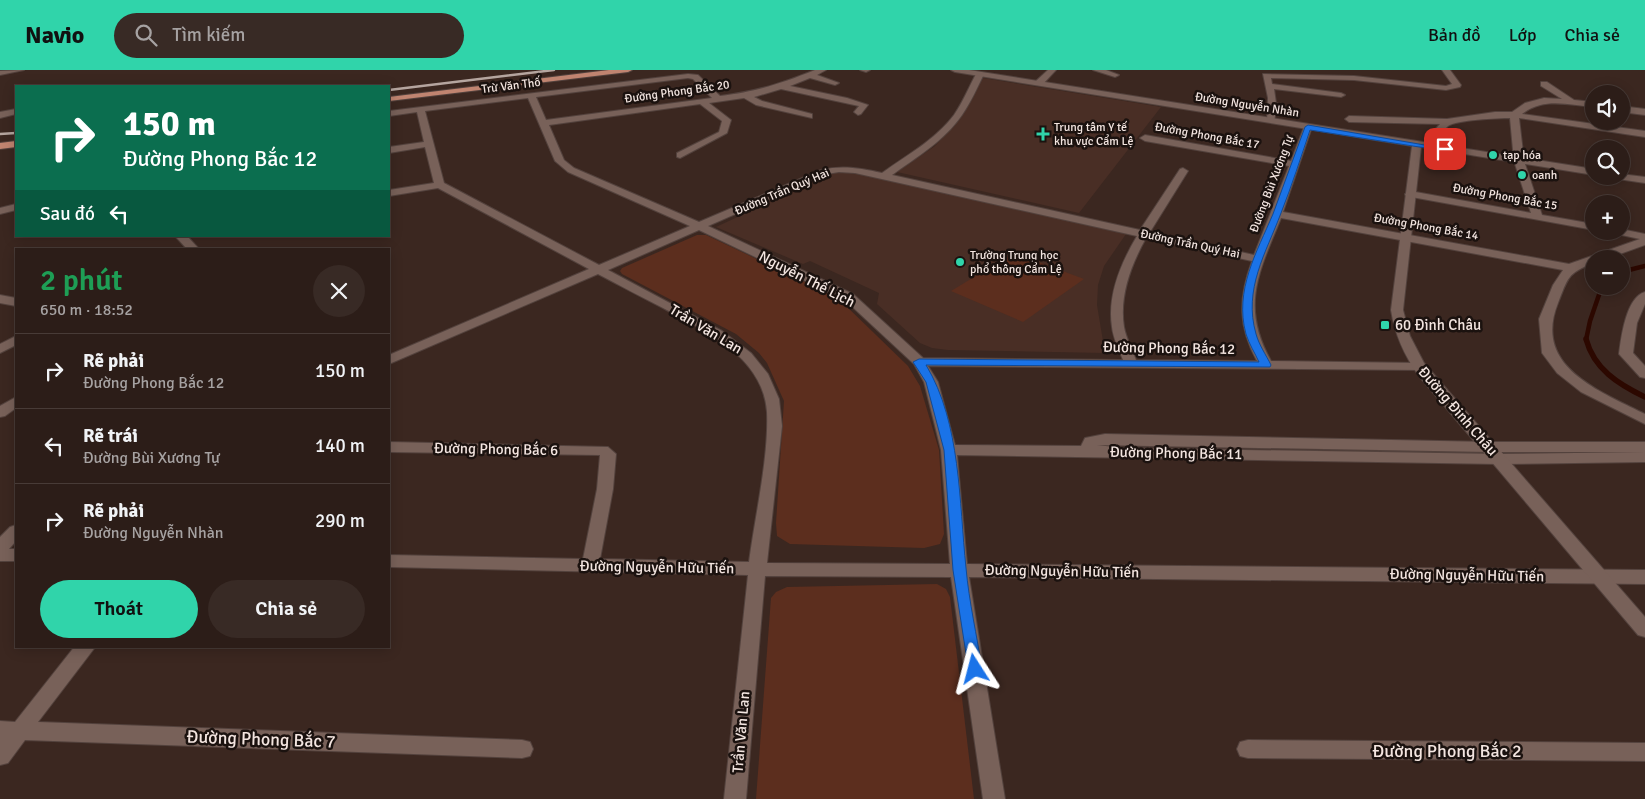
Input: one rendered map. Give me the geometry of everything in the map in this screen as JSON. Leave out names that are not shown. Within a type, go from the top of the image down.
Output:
[{"type":"highway","points":[[390,94],[589,70]]},
{"type":"highway","points":[[390,99],[628,70]]},
{"type":"highway","points":[[0,140],[15,138]]},
{"type":"highway","points":[[0,146],[15,144]]},
{"type":"street","points":[[0,74],[20,70]]},
{"type":"street","name":"Đường Phong Bắc 20","points":[[544,123],[746,96],[781,88],[822,70]]},
{"type":"street","name":"Đường Nguyễn Nhàn","points":[[955,70],[1585,171]]},
{"type":"street","points":[[1039,83],[1052,70]]},
{"type":"street","points":[[1097,70],[1115,75]]},
{"type":"street","points":[[1266,77],[1354,78],[1446,88],[1457,86],[1446,70]]},
{"type":"street","points":[[884,176],[922,149],[957,117],[971,95],[980,74]]},
{"type":"street","points":[[810,75],[835,82]]},
{"type":"street","name":"Trừ Văn Thố","points":[[390,113],[688,76],[696,77],[718,99]]},
{"type":"street","points":[[1266,77],[1341,95]]},
{"type":"street","points":[[1266,77],[1272,104],[1270,121]]},
{"type":"street","points":[[1544,84],[1572,102]]},
{"type":"street","points":[[781,88],[864,105],[858,112]]},
{"type":"street","name":"Nguyễn Thế Lịch","points":[[531,95],[560,161],[572,170],[700,227],[849,297],[872,316],[919,362],[931,382],[949,450],[959,570],[994,799]]},
{"type":"street","points":[[746,96],[759,103],[809,116]]},
{"type":"street","points":[[1514,115],[1537,101],[1585,104]]},
{"type":"street","points":[[680,154],[724,133],[727,120],[702,102]]},
{"type":"street","points":[[1272,104],[1292,110]]},
{"type":"street","points":[[390,193],[439,185],[420,109]]},
{"type":"street","points":[[1630,110],[1645,112]]},
{"type":"street","points":[[0,115],[15,112]]},
{"type":"street","points":[[1349,119],[1447,122],[1495,115],[1514,115],[1645,134]]},
{"type":"street","points":[[1514,115],[1519,160],[1538,217]]},
{"type":"street","points":[[1432,147],[1437,132],[1447,122]]},
{"type":"street","name":"Đường Bùi Xương Tự","points":[[1266,365],[1251,334],[1248,310],[1249,288],[1257,259],[1277,214],[1308,127]]},
{"type":"street","name":"Đường Phong Bắc 17","points":[[1145,138],[1294,164]]},
{"type":"street","points":[[390,150],[429,144]]},
{"type":"street","name":"Đường Đinh Châu","points":[[1417,145],[1397,310],[1401,334],[1419,367],[1645,630]]},
{"type":"street","name":"Đường Trần Quý Hai","points":[[390,360],[829,170],[855,170],[884,176],[1257,259]]},
{"type":"street","points":[[1130,364],[1118,326],[1118,300],[1124,273],[1144,234],[1183,171]]},
{"type":"street","points":[[1630,178],[1645,180]]},
{"type":"street","name":"Trần Văn Lan","points":[[439,185],[706,326],[729,340],[750,357],[760,372],[772,402],[774,426],[757,569],[735,799]]},
{"type":"street","name":"Đường Phong Bắc 15","points":[[1410,194],[1585,225]]},
{"type":"street","points":[[0,211],[15,207]]},
{"type":"street","name":"Đường Phong Bắc 14","points":[[1277,214],[1570,268]]},
{"type":"street","points":[[1630,234],[1645,237]]},
{"type":"street","points":[[181,237],[190,248]]},
{"type":"street","points":[[1620,250],[1645,241]]},
{"type":"street","points":[[1585,262],[1570,268],[1559,286],[1545,319],[1549,353],[1562,370],[1586,389],[1645,420]]},
{"type":"street","points":[[1645,296],[1634,315],[1627,338],[1626,354],[1645,374]]},
{"type":"street","points":[[0,299],[15,302]]},
{"type":"street","points":[[0,349],[15,341]]},
{"type":"street","name":"Đường Phong Bắc 12","points":[[919,362],[1419,367]]},
{"type":"street","points":[[0,413],[15,402]]},
{"type":"street","name":"Đường Phong Bắc 11","points":[[1645,447],[1489,447],[1105,439],[1090,441],[1089,446],[1095,450],[1122,453],[1499,459],[1645,457]]},
{"type":"street","name":"Đường Phong Bắc 6","points":[[390,447],[603,450],[608,454],[608,468],[590,566]]},
{"type":"street","points":[[949,450],[1095,450]]},
{"type":"street","points":[[0,547],[15,532]]},
{"type":"street","points":[[0,555],[15,555]]},
{"type":"street","name":"Đường Nguyễn Hữu Tiến","points":[[390,561],[757,569],[1645,577]]},
{"type":"street","points":[[0,756],[10,730],[84,648]]},
{"type":"street","name":"Đường Phong Bắc 7","points":[[10,730],[522,749]]},
{"type":"street","name":"Đường Phong Bắc 2","points":[[1248,749],[1645,752]]},
{"type":"shaded area","name":"Trung tâm Y tế khu vực Cẩm Lệ","points":[[983,78],[1161,107],[1079,213],[897,172],[935,146],[956,122]]},
{"type":"shaded area","name":"Trường Trung học phổ thông Cẩm Lệ","points":[[832,173],[861,174],[1126,234],[1104,266],[1098,285],[1097,305],[1105,353],[948,350],[932,348],[920,343],[877,304],[879,293],[810,261],[803,264],[716,227]]},
{"type":"shaded area","points":[[697,235],[706,235],[801,280],[842,302],[908,366],[920,386],[939,450],[944,534],[940,544],[924,548],[790,544],[777,536],[776,523],[784,401],[767,363],[759,353],[736,334],[622,274],[620,271],[622,268]]},
{"type":"shaded area","points":[[1014,253],[1084,279],[1023,322],[951,291]]},
{"type":"shaded area","points":[[937,584],[946,589],[950,597],[974,799],[756,799],[771,598],[776,592],[787,587]]},
{"type":"waterway","points":[[1630,270],[1645,266]]},
{"type":"waterway","points":[[1586,339],[1599,295]]},
{"type":"waterway","points":[[1586,339],[1595,359],[1608,374],[1626,387],[1645,397]]},
{"type":"railway","points":[[390,90],[554,70]]},
{"type":"railway","points":[[0,134],[15,133]]},
{"type":"place","name":"Trung tâm Y tế khu vực Cẩm Lệ","points":[[1043,134]]},
{"type":"place","name":"tạp hóa","points":[[1493,155]]},
{"type":"place","name":"oanh","points":[[1522,175]]},
{"type":"place","name":"Trường Trung học phổ thông Cẩm Lệ","points":[[960,262]]},
{"type":"place","name":"60 Đinh Châu","points":[[1385,325]]},
{"type":"route","points":[[975,669],[959,570],[949,450],[931,382],[919,362],[1266,365],[1251,334],[1248,310],[1249,288],[1257,259],[1277,214],[1308,127],[1445,149]]}]
